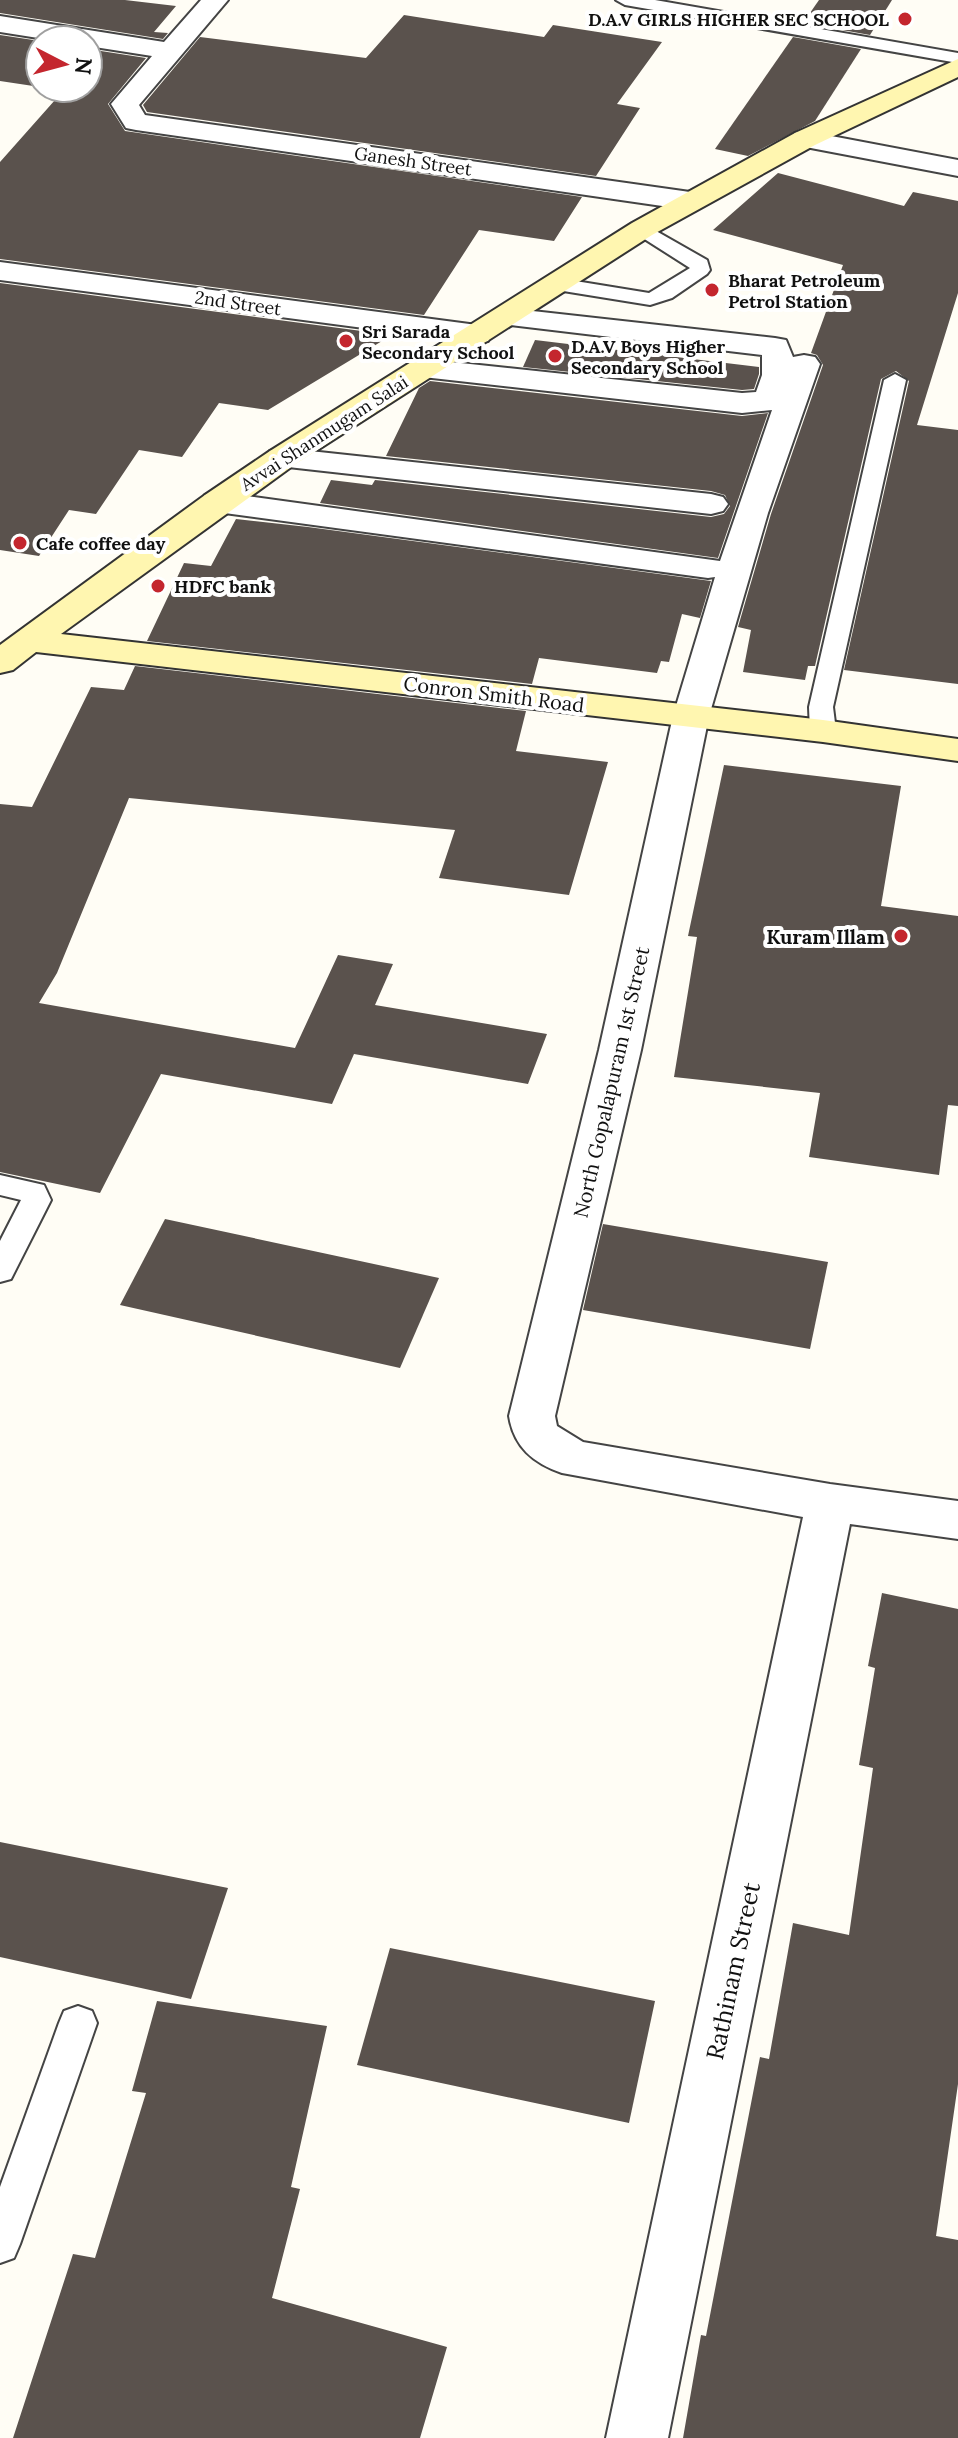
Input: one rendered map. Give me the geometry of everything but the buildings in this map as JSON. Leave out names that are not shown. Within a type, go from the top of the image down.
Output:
[{"type":"street","points":[[0,24],[169,51],[215,0]]},
{"type":"street","name":"Ganesh Street","points":[[169,51],[125,104],[136,122],[690,201]]},
{"type":"street","name":"Avvai Shanmugam Salai","points":[[14,651],[282,458],[642,229],[805,139],[958,67]]},
{"type":"street","points":[[805,139],[958,168]]},
{"type":"street","name":"2nd Street","points":[[0,271],[477,334]]},
{"type":"street","points":[[423,368],[742,403],[768,401],[778,382],[779,359],[775,347],[505,317]]},
{"type":"street","name":"North Gopalapuram 1st Street","points":[[804,364],[751,513],[691,716],[620,1050],[532,1416],[533,1431],[542,1443],[579,1460],[830,1503]]},
{"type":"street","points":[[282,458],[711,504]]},
{"type":"street","points":[[217,502],[708,568]]},
{"type":"street","name":"Conron Smith Road","points":[[14,651],[691,716],[958,750]]},
{"type":"street","points":[[830,1503],[958,1520]]},
{"type":"street","name":"Rathinam Street","points":[[637,2438],[830,1503]]},
{"type":"lane","points":[[625,0],[958,58]]},
{"type":"lane","points":[[557,284],[650,299],[665,294],[700,270],[700,264],[690,256],[642,229]]},
{"type":"lane","points":[[823,731],[821,707],[895,380]]},
{"type":"lane","points":[[0,1185],[33,1192],[36,1200],[0,1271]]},
{"type":"lane","points":[[0,2244],[78,2023]]},
{"type":"place","name":"D.A.V GIRLS HIGHER SEC SCHOOL","points":[[905,19]]},
{"type":"place","name":"Bharat Petroleum Petrol Station","points":[[712,290]]},
{"type":"place","name":"Sri Sarada Secondary School","points":[[346,341]]},
{"type":"place","name":"D.A.V Boys Higher Secondary School","points":[[555,356]]},
{"type":"place","name":"Cafe coffee day","points":[[20,543]]},
{"type":"place","name":"HDFC bank","points":[[158,586]]},
{"type":"place","name":"Kuram Illam","points":[[901,936]]}]
